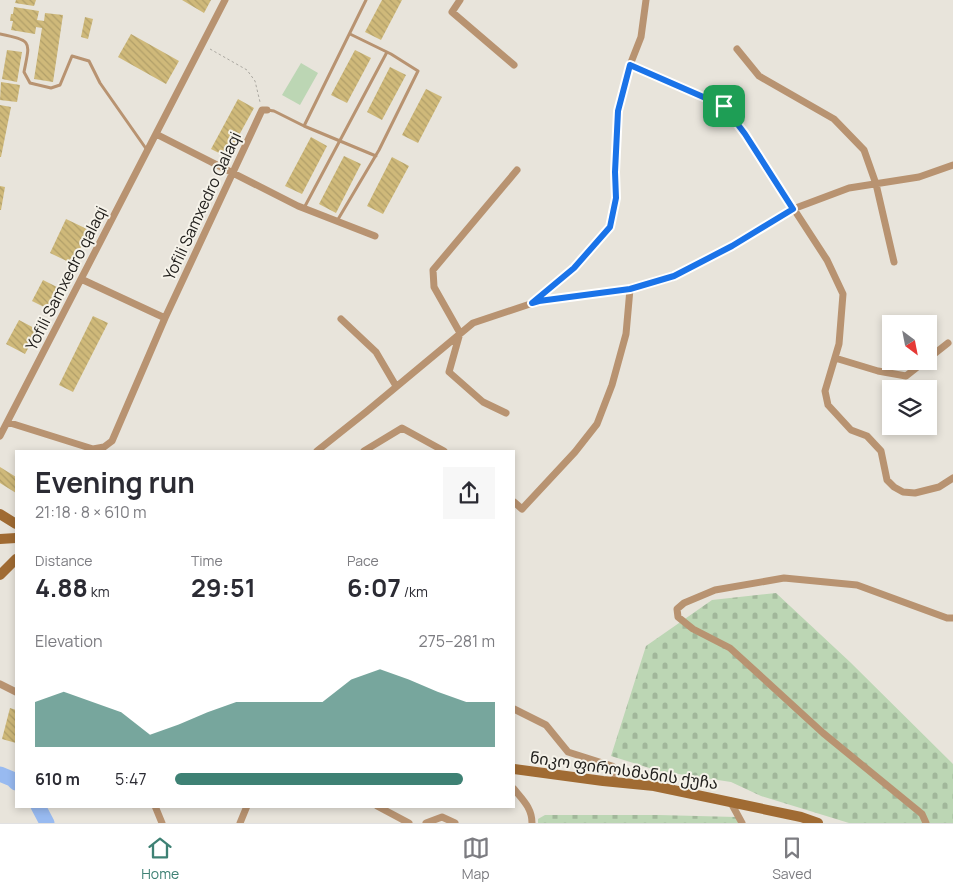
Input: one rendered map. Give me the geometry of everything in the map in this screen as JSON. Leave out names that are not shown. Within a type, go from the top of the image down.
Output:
[{"type":"main road","points":[[0,514],[15,523]]},
{"type":"main road","points":[[0,539],[15,538]]},
{"type":"main road","points":[[0,575],[15,560]]},
{"type":"main road","name":"ნიკო ფიროსმანის ქუჩა","points":[[515,769],[654,786],[801,817],[818,823]]},
{"type":"street","name":"Yofili Samxedro qalaqi","points":[[0,436],[225,0]]},
{"type":"street","points":[[460,0],[452,12],[514,65]]},
{"type":"street","points":[[532,303],[574,268],[610,227],[616,198],[615,172],[618,111],[630,65],[641,36],[646,0]]},
{"type":"street","points":[[737,49],[759,76],[834,119],[864,150],[876,184],[894,262]]},
{"type":"street","points":[[630,65],[724,106],[745,134],[826,260],[843,294],[839,344],[825,391],[828,405],[851,430],[867,436],[881,451],[887,480],[894,488],[903,492],[915,493],[939,487],[953,478]]},
{"type":"street","name":"Yofili Samxedro Qalaqi","points":[[7,422],[93,449],[104,447],[112,441],[165,318],[264,110]]},
{"type":"street","name":"Yofili Samxedro qalaqi","points":[[156,134],[304,209],[375,236]]},
{"type":"street","points":[[318,450],[473,323],[539,301],[630,289],[674,276],[732,246],[793,209],[849,188],[919,177],[953,165]]},
{"type":"street","points":[[506,413],[483,402],[449,372],[460,333],[434,287],[433,270],[517,170]]},
{"type":"street","name":"Yofili Samxedro Qalaqi","points":[[81,279],[165,318]]},
{"type":"street","points":[[515,503],[522,509],[575,452],[597,424],[612,385],[626,334],[630,289]]},
{"type":"street","points":[[340,319],[376,352],[396,386]]},
{"type":"street","points":[[938,351],[948,343]]},
{"type":"street","points":[[835,358],[878,371],[906,376],[914,370]]},
{"type":"street","points":[[366,450],[402,428],[440,450]]},
{"type":"street","points":[[926,823],[922,814],[824,733],[730,648],[693,629],[678,617],[677,609],[684,602],[715,590],[784,578],[857,585],[947,618],[953,618]]},
{"type":"street","points":[[0,684],[15,692]]},
{"type":"street","points":[[515,710],[546,725],[568,752],[612,766],[617,771],[612,782]]},
{"type":"street","points":[[515,790],[527,805],[532,816],[532,823]]},
{"type":"street","points":[[730,801],[742,823]]},
{"type":"street","points":[[156,808],[162,823]]},
{"type":"street","points":[[240,823],[246,808]]},
{"type":"street","points":[[381,808],[409,823]]},
{"type":"street","points":[[426,823],[442,817],[455,823]]},
{"type":"lane","points":[[304,126],[366,0]]},
{"type":"lane","points":[[0,34],[19,38],[27,44],[29,48],[24,72],[30,83],[51,88],[60,85],[72,56],[89,61],[100,83],[147,150]]},
{"type":"lane","points":[[337,221],[376,156],[418,71],[387,52],[350,34]]},
{"type":"lane","points":[[304,209],[387,52]]},
{"type":"lane","points":[[264,110],[274,111],[304,126],[376,156]]},
{"type":"path","points":[[202,44],[247,70],[255,81],[264,110]]},
{"type":"green space","points":[[301,63],[318,73],[300,105],[282,95]]},
{"type":"green space","points":[[776,593],[850,662],[953,764],[953,823],[849,823],[761,796],[731,782],[659,771],[611,756],[646,646],[712,600]]},
{"type":"green space","points":[[545,815],[736,817],[739,823],[538,823],[538,819]]},
{"type":"building","points":[[16,0],[36,0],[34,6],[15,3]]},
{"type":"building","points":[[182,0],[211,0],[204,13]]},
{"type":"building","points":[[382,0],[402,0],[381,40],[365,32]]},
{"type":"building","points":[[14,7],[39,11],[37,20],[44,21],[45,13],[63,15],[53,82],[34,79],[42,28],[36,27],[35,34],[11,30],[13,21],[10,21]]},
{"type":"building","points":[[85,17],[93,19],[88,39],[81,37]]},
{"type":"building","points":[[131,34],[179,61],[166,84],[118,57]]},
{"type":"building","points":[[7,50],[22,52],[17,82],[2,79]]},
{"type":"building","points":[[355,50],[371,58],[347,103],[331,95]]},
{"type":"building","points":[[390,67],[406,75],[382,120],[367,112]]},
{"type":"building","points":[[1,82],[20,85],[17,102],[0,100]]},
{"type":"building","points":[[426,89],[442,97],[418,143],[402,135]]},
{"type":"building","points":[[238,99],[254,108],[227,157],[211,149]]},
{"type":"building","points":[[0,105],[11,107],[1,157],[0,157]]},
{"type":"building","points":[[311,137],[327,146],[302,194],[285,186]]},
{"type":"building","points":[[344,156],[361,164],[336,213],[319,204]]},
{"type":"building","points":[[392,157],[409,166],[383,214],[367,206]]},
{"type":"building","points":[[0,186],[5,187],[1,210],[0,210]]},
{"type":"building","points":[[66,219],[89,230],[73,264],[50,253]]},
{"type":"building","points":[[43,280],[63,290],[59,298],[55,296],[48,309],[32,301]]},
{"type":"building","points":[[93,316],[108,323],[73,392],[59,385]]},
{"type":"building","points":[[19,320],[38,330],[25,354],[6,344]]},
{"type":"building","points":[[0,467],[15,476],[15,492],[0,483]]},
{"type":"building","points":[[10,708],[15,710],[15,743],[2,739]]},
{"type":"waterway","points":[[0,774],[15,782]]},
{"type":"waterway","points":[[39,808],[47,823]]},
{"type":"route","points":[[630,65],[724,106],[745,134],[793,209],[732,246],[674,276],[630,289],[532,303],[574,268],[610,227],[616,198],[615,172],[618,111],[630,65]]}]
